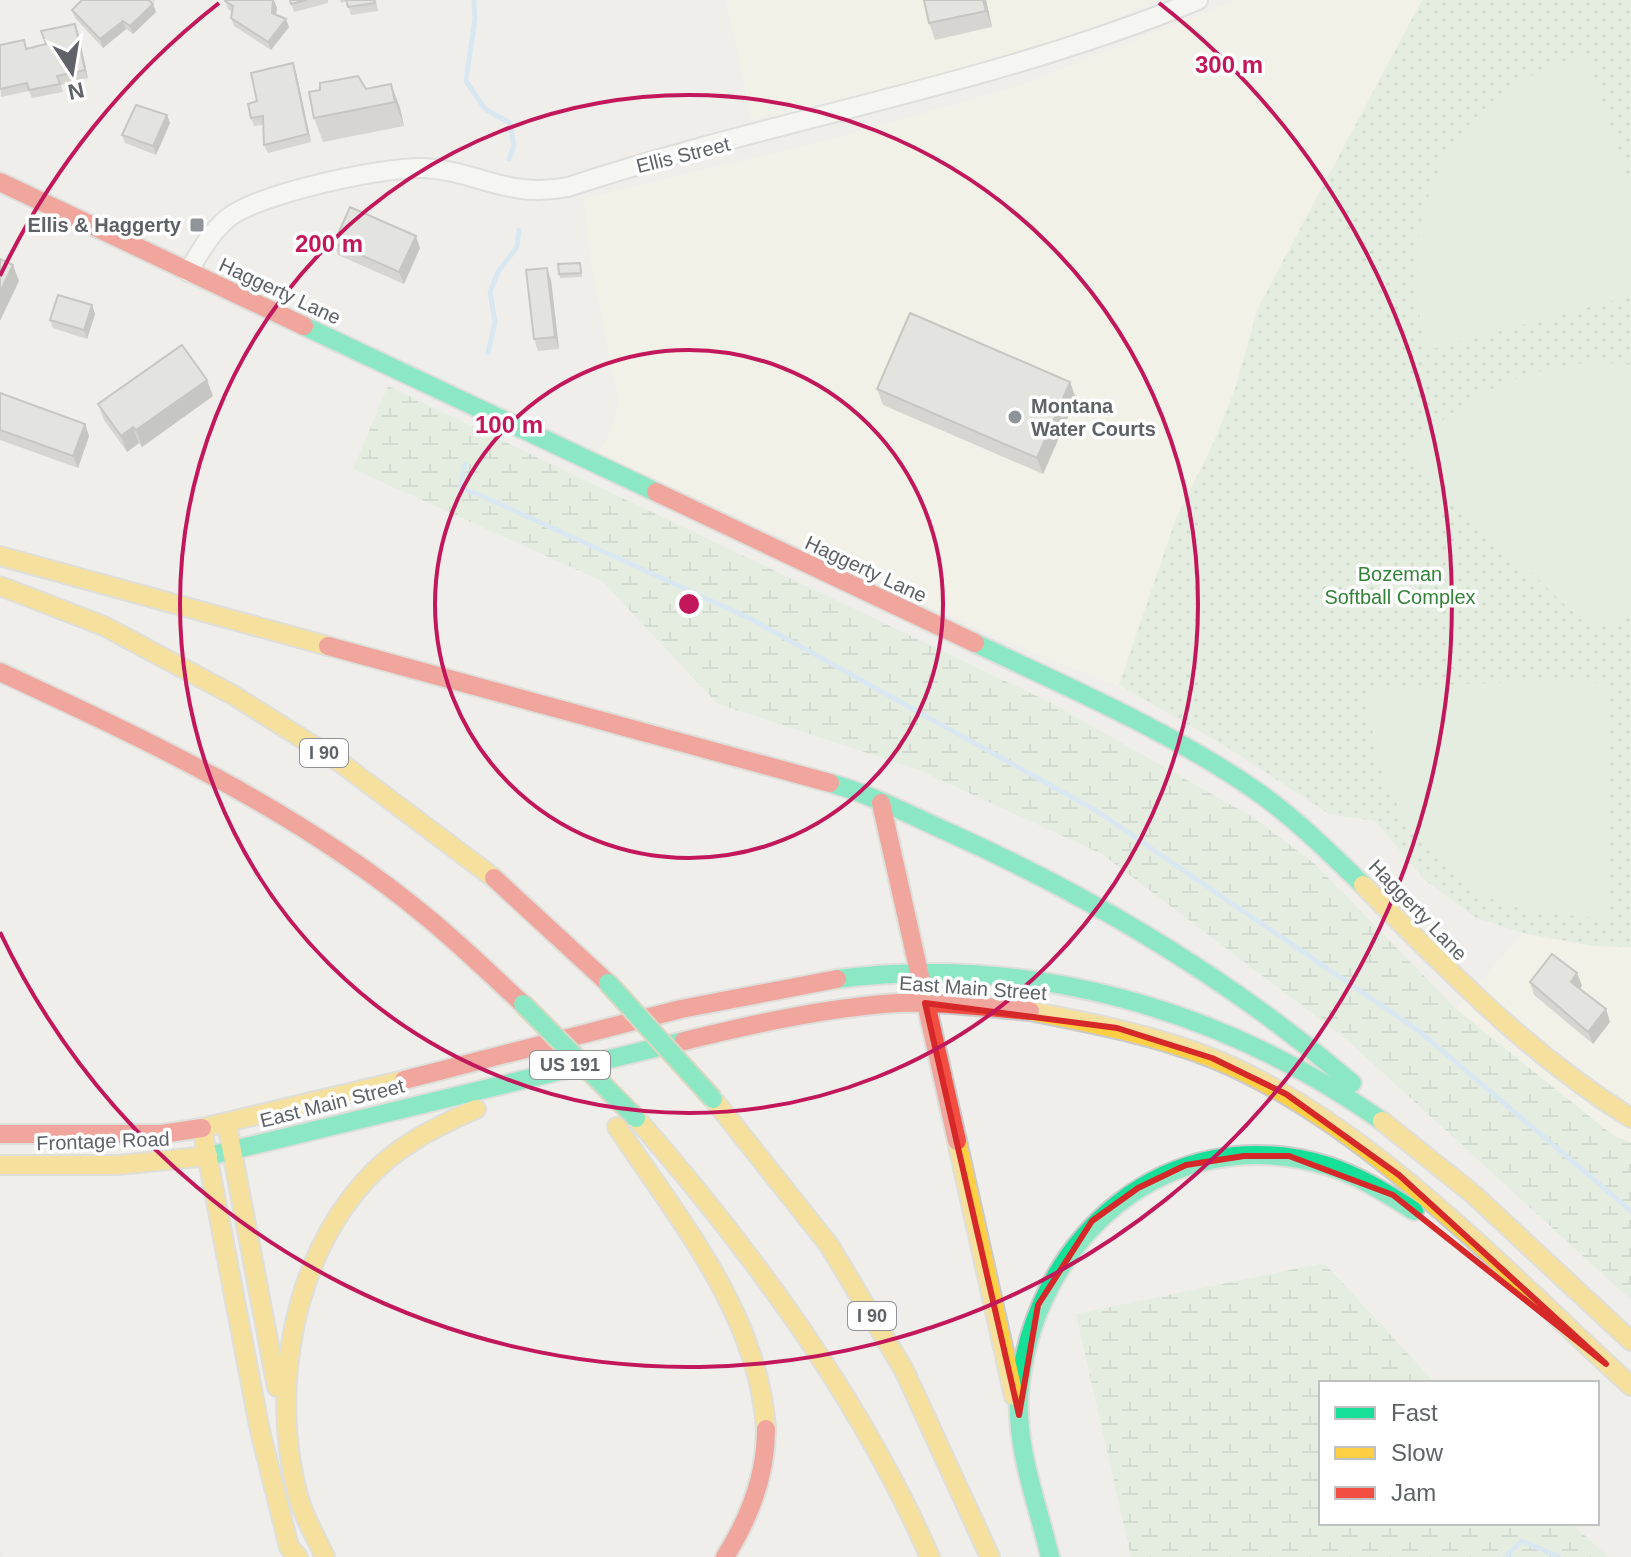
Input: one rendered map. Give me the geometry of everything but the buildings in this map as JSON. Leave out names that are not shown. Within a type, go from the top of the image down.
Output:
[{"type":"main road","name":"Haggerty Lane","points":[[0,182],[1087,696],[1211,762],[1304,828],[1481,1008],[1521,1043],[1631,1118]]},
{"type":"main road","points":[[0,556],[791,770],[881,803],[957,836],[1110,914],[1225,980],[1314,1048],[1428,1152]]},
{"type":"main road","name":"I 90","points":[[0,586],[104,626],[233,695],[341,763],[504,886],[608,983],[713,1099],[829,1245],[904,1370],[990,1557]]},
{"type":"main road","points":[[0,672],[157,745],[294,823],[422,913],[523,1004],[636,1118],[698,1187],[839,1386],[930,1557]]},
{"type":"main road","points":[[881,803],[1050,1557]]},
{"type":"main road","name":"East Main Street","points":[[202,1128],[760,991],[919,972],[965,973],[1065,987],[1124,998],[1223,1029],[1301,1068],[1428,1152],[1631,1341]]},
{"type":"main road","name":"East Main Street","points":[[208,1156],[765,1021],[884,1004],[925,1003],[1030,1011],[1117,1028],[1212,1058],[1286,1094],[1399,1175],[1631,1386]]},
{"type":"main road","name":"US 191","points":[[523,1004],[617,1127],[711,1271],[752,1358],[766,1426],[756,1492],[725,1557]]},
{"type":"main road","points":[[298,1496],[286,1415],[291,1349],[304,1280],[334,1218],[377,1167],[436,1124],[625,1054]]},
{"type":"main road","points":[[227,1123],[298,1496],[325,1557]]},
{"type":"main road","points":[[202,1128],[260,1431],[289,1547],[298,1557]]},
{"type":"main road","name":"Frontage Road","points":[[0,1134],[161,1134],[202,1128]]},
{"type":"main road","name":"Frontage Road","points":[[0,1165],[118,1165],[208,1156]]},
{"type":"main road","points":[[1019,1415],[1029,1335],[1038,1305],[1062,1263],[1092,1221],[1138,1188],[1186,1165],[1244,1156],[1289,1156],[1339,1171],[1393,1195],[1606,1364]]},
{"type":"street","name":"Ellis Street","points":[[188,272],[207,239],[228,218],[258,202],[280,195],[424,168],[519,191],[568,187],[1007,69],[1097,41],[1198,0]]},
{"type":"highlighted area","points":[[925,1003],[1117,1028],[1212,1058],[1286,1094],[1399,1175],[1606,1364],[1393,1195],[1289,1156],[1244,1156],[1186,1165],[1138,1188],[1092,1221],[1038,1305],[1019,1415]]},
{"type":"shaded area","points":[[726,0],[1161,0],[1013,58],[752,120]]},
{"type":"shaded area","points":[[1236,0],[1422,0],[1258,308],[1235,389],[1127,690],[1010,643],[598,453],[609,435],[619,404],[591,264],[584,199],[855,133],[1021,85]]},
{"type":"shaded area","points":[[1523,933],[1594,946],[1631,947],[1631,1143],[1614,1136],[1456,1009]]},
{"type":"green space","name":"Bozeman Softball Complex","points":[[1422,0],[1631,0],[1631,947],[1594,946],[1523,933],[1476,918],[1426,881],[1375,821],[1329,814],[1227,747],[1119,685],[1175,521],[1213,444],[1235,389],[1258,308]]},
{"type":"green space","points":[[1587,55],[1631,187],[1631,296],[1428,350],[1418,302],[1417,254],[1425,208],[1441,166],[1466,128],[1499,96],[1539,72]]},
{"type":"green space","points":[[1601,362],[1631,365],[1631,610],[1622,623],[1589,627],[1406,456],[1447,417],[1493,388],[1544,370]]},
{"type":"green space","points":[[388,386],[1051,703],[1254,818],[1315,864],[1456,1009],[1614,1136],[1631,1143],[1631,1300],[1347,1040],[1102,854],[919,770],[718,704],[602,581],[353,469]]},
{"type":"green space","points":[[1592,679],[1609,693],[1610,919],[1546,913],[1501,903],[1455,874],[1416,835],[1402,814],[1382,767],[1366,688]]},
{"type":"green space","points":[[1324,1263],[1433,1381],[1319,1381],[1319,1525],[1573,1525],[1608,1557],[1131,1557],[1076,1314]]},
{"type":"waterway","points":[[474,0],[475,19],[466,81],[485,109],[510,123],[514,146],[509,159]]},
{"type":"waterway","points":[[488,353],[495,322],[490,292],[498,272],[517,247],[519,230]]},
{"type":"waterway","points":[[465,464],[460,488],[751,619],[1095,810],[1419,1031],[1631,1211]]},
{"type":"waterway","points":[[1505,1557],[1522,1541],[1559,1557]]},
{"type":"railway","points":[[0,1553],[8,1557]]},
{"type":"traffic: fast","points":[[304,326],[656,492]]},
{"type":"traffic: fast","points":[[975,643],[1116,710],[1219,767],[1282,810],[1363,885]]},
{"type":"traffic: fast","points":[[830,783],[890,805],[1003,857],[1108,913],[1258,1009],[1352,1083]]},
{"type":"traffic: fast","points":[[837,979],[910,973],[982,975],[1053,983],[1123,999],[1191,1020],[1257,1048],[1321,1082],[1382,1121]]},
{"type":"traffic: fast","points":[[608,983],[713,1099]]},
{"type":"traffic: fast","points":[[523,1004],[636,1118]]},
{"type":"traffic: fast","points":[[208,1156],[684,1041]]},
{"type":"traffic: fast","points":[[1050,1557],[1021,1437],[1019,1396],[1029,1339],[1050,1287],[1080,1241],[1118,1204],[1163,1176],[1214,1159],[1269,1155],[1339,1170],[1414,1211]]},
{"type":"traffic: slow","points":[[0,556],[328,646]]},
{"type":"traffic: slow","points":[[0,586],[104,626],[233,695],[341,763],[494,878]]},
{"type":"traffic: slow","points":[[1363,885],[1523,1039],[1631,1118]]},
{"type":"traffic: slow","points":[[1030,1011],[1168,1043],[1212,1058],[1269,1085],[1325,1120],[1434,1204],[1631,1386]]},
{"type":"traffic: slow","points":[[298,1557],[289,1547],[260,1431],[202,1128],[404,1080]]},
{"type":"traffic: slow","points":[[713,1099],[829,1245],[904,1370],[990,1557]]},
{"type":"traffic: slow","points":[[325,1557],[298,1496],[286,1414],[294,1330],[304,1289],[320,1250],[340,1214],[365,1181],[389,1158],[416,1139],[476,1109]]},
{"type":"traffic: slow","points":[[636,1118],[761,1272],[800,1327],[870,1439],[930,1557]]},
{"type":"traffic: slow","points":[[1382,1121],[1473,1194],[1631,1341]]},
{"type":"traffic: slow","points":[[617,1127],[689,1232],[732,1307],[760,1387],[766,1429]]},
{"type":"traffic: slow","points":[[228,1130],[277,1387]]},
{"type":"traffic: slow","points":[[957,1141],[1014,1396]]},
{"type":"traffic: slow","points":[[0,1165],[118,1165],[208,1156]]},
{"type":"traffic: jam","points":[[0,182],[304,326]]},
{"type":"traffic: jam","points":[[656,492],[975,643]]},
{"type":"traffic: jam","points":[[328,646],[830,783]]},
{"type":"traffic: jam","points":[[0,672],[165,751],[273,810],[324,842],[423,914],[523,1004]]},
{"type":"traffic: jam","points":[[881,803],[957,1141]]},
{"type":"traffic: jam","points":[[494,878],[608,983]]},
{"type":"traffic: jam","points":[[404,1080],[681,1009],[837,979]]},
{"type":"traffic: jam","points":[[684,1041],[783,1019],[883,1004],[938,1003],[1030,1011]]},
{"type":"traffic: jam","points":[[0,1134],[161,1134],[202,1128]]},
{"type":"traffic: jam","points":[[725,1557],[742,1527],[754,1496],[763,1463],[766,1429]]},
{"type":"place","name":"Ellis & Haggerty","points":[[197,225]]},
{"type":"place","name":"Montana Water Courts","points":[[1015,417]]}]
